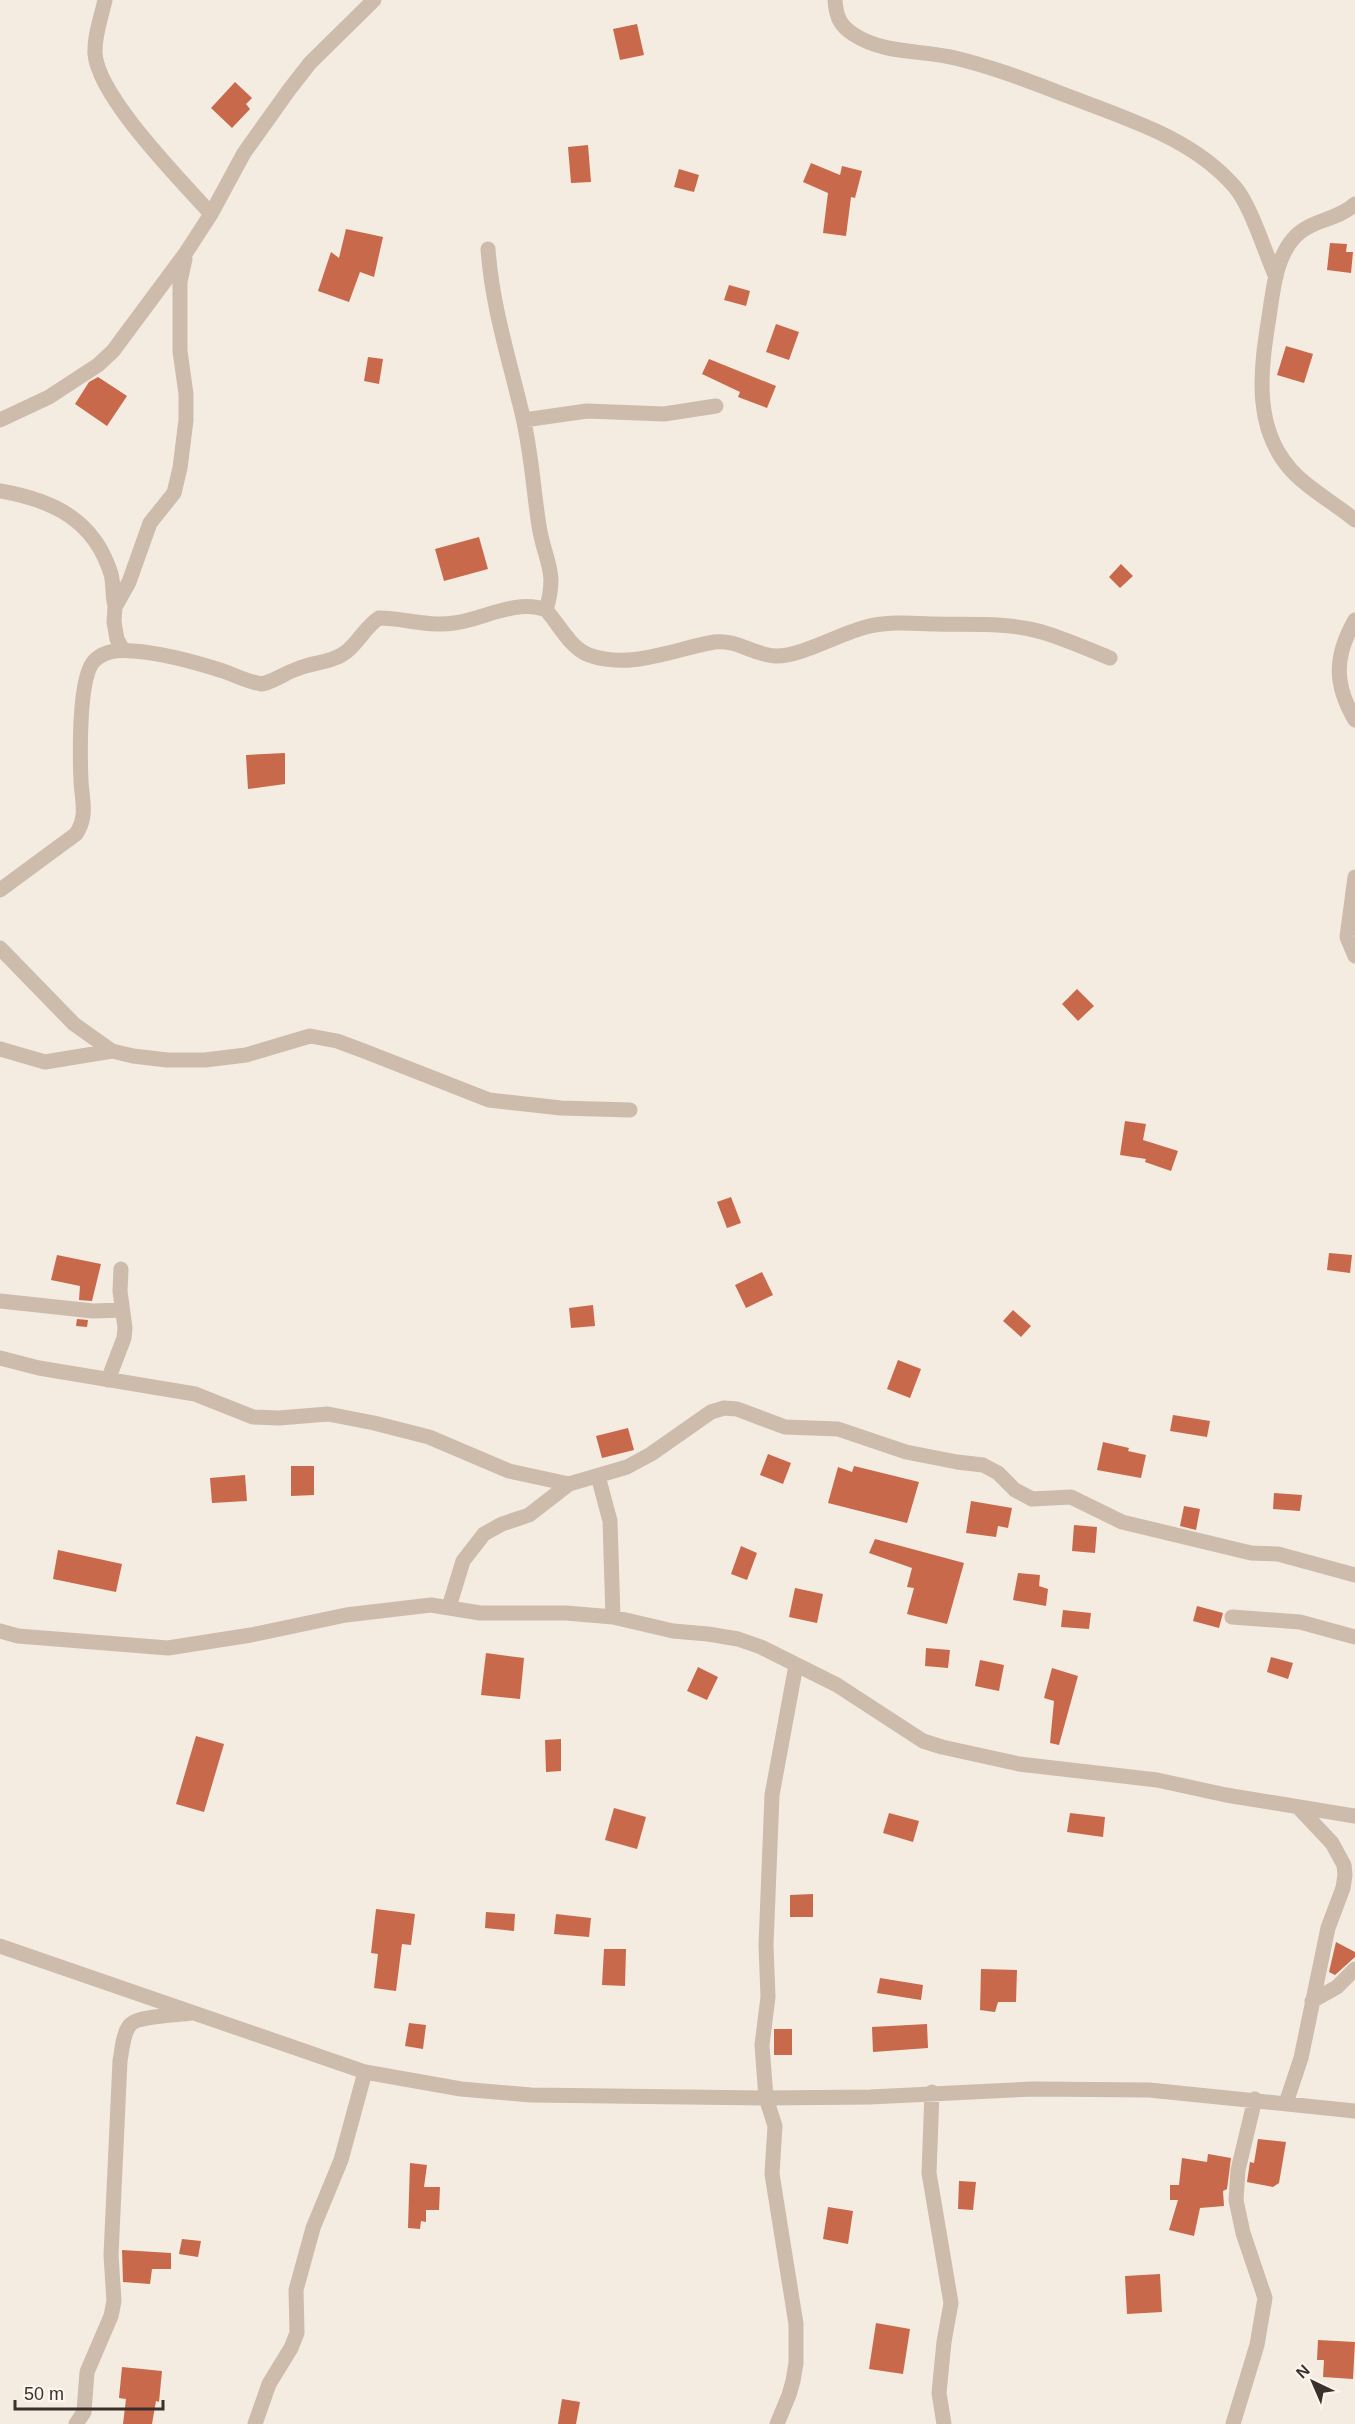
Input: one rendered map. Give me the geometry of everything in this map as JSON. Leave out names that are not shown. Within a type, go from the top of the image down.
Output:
[{"type":"street","points":[[105,0],[96,40],[98,71],[138,131],[211,214]]},
{"type":"street","points":[[0,420],[49,397],[106,358],[186,254],[244,153],[289,90],[310,63],[374,0]]},
{"type":"street","points":[[835,0],[836,16],[854,35],[883,47],[948,56],[990,66],[1167,135],[1204,158],[1236,187],[1246,205],[1276,277]]},
{"type":"street","points":[[1355,204],[1338,215],[1304,228],[1292,240],[1276,277],[1260,375],[1260,397],[1269,430],[1281,457],[1296,475],[1355,520]]},
{"type":"street","points":[[488,249],[491,287],[524,420],[542,542],[552,577],[546,610]]},
{"type":"street","points":[[115,607],[129,582],[146,532],[156,514],[174,493],[180,468],[186,420],[186,394],[180,351],[180,282],[186,254]]},
{"type":"street","points":[[524,420],[587,411],[664,414],[716,406]]},
{"type":"street","points":[[0,491],[42,500],[77,520],[92,537],[111,573],[115,607],[114,622],[117,639],[123,650]]},
{"type":"street","points":[[0,890],[76,834],[82,824],[85,815],[81,779],[82,692],[85,677],[93,661],[104,653],[135,651],[185,661],[262,684],[297,669],[338,657],[359,640],[365,630],[378,618],[453,624],[525,607],[538,607],[546,610],[580,650],[588,655],[604,659],[664,655],[716,642],[743,645],[776,656],[821,644],[866,627],[890,623],[1009,627],[1041,632],[1110,658]]},
{"type":"street","points":[[1355,620],[1342,646],[1338,663],[1339,682],[1347,706],[1355,720]]},
{"type":"street","points":[[1355,877],[1347,937],[1355,956]]},
{"type":"street","points":[[0,948],[74,1024],[112,1051],[166,1060],[205,1060],[246,1055],[310,1036],[337,1041],[489,1100],[561,1108],[630,1110]]},
{"type":"street","points":[[0,1049],[45,1062],[112,1051]]},
{"type":"street","points":[[108,1380],[124,1338],[125,1328],[120,1291],[121,1269]]},
{"type":"street","points":[[0,1301],[93,1311],[122,1310]]},
{"type":"street","points":[[0,1358],[39,1368],[195,1394],[253,1417],[279,1418],[328,1414],[374,1423],[429,1437],[509,1471],[568,1484]]},
{"type":"street","points":[[449,1607],[463,1561],[484,1534],[502,1524],[534,1512],[568,1484],[634,1464],[711,1412],[731,1408],[785,1427],[838,1429],[906,1452],[983,1465],[998,1473],[1015,1490],[1032,1499],[1071,1497],[1122,1522],[1251,1553],[1278,1554],[1355,1575]]},
{"type":"street","points":[[598,1476],[610,1521],[612,1617]]},
{"type":"street","points":[[0,1631],[29,1637],[168,1648],[251,1635],[346,1615],[409,1606],[449,1607],[480,1613],[566,1612],[612,1617],[673,1631],[738,1639],[837,1685],[923,1741],[944,1747],[1019,1764],[1157,1780],[1226,1795],[1355,1816]]},
{"type":"street","points":[[1232,1617],[1300,1622],[1355,1637]]},
{"type":"street","points":[[777,2424],[789,2395],[796,2363],[797,2342],[791,2284],[772,2174],[775,2126],[766,2098],[762,2045],[768,1997],[766,1940],[772,1795],[796,1665]]},
{"type":"street","points":[[1286,2103],[1301,2058],[1328,1928],[1343,1888],[1345,1875],[1344,1865],[1332,1843],[1298,1807]]},
{"type":"street","points":[[0,1946],[365,2072],[461,2089],[531,2095],[766,2098],[870,2097],[932,2092],[1033,2089],[1149,2090],[1355,2111]]},
{"type":"street","points":[[1312,2001],[1337,1987],[1355,1969]]},
{"type":"street","points":[[76,2424],[84,2412],[87,2372],[111,2316],[114,2301],[111,2256],[120,2061],[127,2030],[131,2024],[141,2020],[194,2012]]},
{"type":"street","points":[[255,2424],[269,2384],[291,2348],[297,2333],[296,2290],[313,2228],[341,2160],[365,2072]]},
{"type":"street","points":[[932,2092],[929,2173],[951,2303],[939,2393],[944,2424]]},
{"type":"street","points":[[1233,2424],[1257,2345],[1265,2298],[1243,2233],[1236,2200],[1238,2170],[1255,2099]]},
{"type":"building","points":[[637,24],[644,55],[620,60],[613,29]]},
{"type":"building","points":[[235,82],[252,98],[246,104],[250,109],[232,128],[211,108]]},
{"type":"building","points":[[588,145],[591,182],[571,183],[568,147]]},
{"type":"building","points":[[811,163],[840,175],[842,166],[862,171],[855,198],[851,197],[846,236],[823,233],[828,193],[803,182]]},
{"type":"building","points":[[679,169],[699,175],[694,192],[674,187]]},
{"type":"building","points":[[346,229],[383,237],[374,277],[360,272],[349,302],[318,291],[331,252],[339,258]]},
{"type":"building","points":[[1330,243],[1347,244],[1346,252],[1353,252],[1351,273],[1327,270]]},
{"type":"building","points":[[729,285],[750,291],[746,306],[724,300]]},
{"type":"building","points":[[776,324],[799,332],[789,360],[766,352]]},
{"type":"building","points":[[1286,346],[1313,354],[1304,383],[1277,375]]},
{"type":"building","points":[[368,357],[383,359],[379,384],[364,381]]},
{"type":"building","points":[[709,359],[776,386],[767,408],[738,397],[740,392],[702,374]]},
{"type":"building","points":[[98,377],[127,396],[107,426],[75,404],[89,382]]},
{"type":"building","points":[[479,537],[488,569],[444,581],[435,549]]},
{"type":"building","points":[[1121,564],[1133,576],[1120,588],[1109,577]]},
{"type":"building","points":[[285,753],[285,784],[248,789],[246,755]]},
{"type":"building","points":[[1077,989],[1094,1006],[1078,1021],[1062,1004]]},
{"type":"building","points":[[1125,1121],[1146,1124],[1143,1140],[1178,1151],[1171,1171],[1145,1162],[1146,1159],[1120,1155]]},
{"type":"building","points":[[731,1197],[741,1223],[727,1228],[717,1202]]},
{"type":"building","points":[[1329,1253],[1352,1255],[1350,1273],[1327,1270]]},
{"type":"building","points":[[57,1255],[101,1264],[92,1301],[79,1300],[80,1286],[51,1280]]},
{"type":"building","points":[[762,1272],[773,1295],[746,1308],[735,1285]]},
{"type":"building","points":[[593,1305],[595,1326],[571,1328],[569,1308]]},
{"type":"building","points":[[1013,1310],[1031,1326],[1021,1337],[1003,1321]]},
{"type":"building","points":[[77,1319],[88,1320],[87,1327],[76,1326]]},
{"type":"building","points":[[898,1360],[921,1369],[910,1398],[887,1389]]},
{"type":"building","points":[[1173,1415],[1210,1421],[1207,1437],[1170,1431]]},
{"type":"building","points":[[628,1428],[634,1450],[602,1458],[596,1436]]},
{"type":"building","points":[[1103,1442],[1146,1455],[1141,1478],[1097,1470]]},
{"type":"building","points":[[768,1454],[791,1463],[783,1484],[760,1475]]},
{"type":"building","points":[[291,1466],[314,1466],[314,1495],[291,1496]]},
{"type":"building","points":[[854,1466],[919,1482],[907,1523],[828,1503],[838,1467],[852,1472]]},
{"type":"building","points":[[245,1475],[247,1501],[212,1503],[210,1478]]},
{"type":"building","points":[[1274,1493],[1302,1495],[1300,1511],[1273,1509]]},
{"type":"building","points":[[971,1501],[1012,1508],[1008,1528],[998,1526],[996,1537],[966,1533]]},
{"type":"building","points":[[1184,1506],[1200,1509],[1196,1530],[1180,1526]]},
{"type":"building","points":[[1074,1525],[1097,1527],[1095,1553],[1072,1551]]},
{"type":"building","points":[[875,1539],[964,1563],[947,1624],[907,1614],[914,1588],[907,1587],[912,1568],[869,1553]]},
{"type":"building","points":[[741,1546],[757,1553],[747,1580],[731,1574]]},
{"type":"building","points":[[58,1550],[122,1564],[116,1592],[53,1579]]},
{"type":"building","points":[[1018,1573],[1040,1575],[1039,1586],[1048,1589],[1046,1606],[1013,1600]]},
{"type":"building","points":[[795,1588],[823,1594],[817,1623],[789,1617]]},
{"type":"building","points":[[1197,1606],[1223,1613],[1219,1628],[1193,1621]]},
{"type":"building","points":[[1063,1610],[1091,1613],[1089,1629],[1061,1627]]},
{"type":"building","points":[[926,1648],[950,1650],[948,1668],[925,1666]]},
{"type":"building","points":[[486,1653],[524,1658],[520,1699],[481,1695]]},
{"type":"building","points":[[1271,1657],[1293,1663],[1288,1679],[1267,1672]]},
{"type":"building","points":[[980,1660],[1004,1665],[999,1691],[975,1686]]},
{"type":"building","points":[[698,1667],[718,1677],[707,1700],[687,1691]]},
{"type":"building","points":[[1052,1668],[1078,1676],[1059,1745],[1050,1743],[1054,1701],[1044,1698]]},
{"type":"building","points":[[196,1736],[224,1744],[204,1812],[176,1804]]},
{"type":"building","points":[[561,1739],[561,1771],[546,1772],[545,1740]]},
{"type":"building","points":[[614,1808],[646,1817],[637,1849],[605,1840]]},
{"type":"building","points":[[889,1813],[919,1821],[913,1842],[883,1833]]},
{"type":"building","points":[[1070,1813],[1105,1817],[1103,1837],[1067,1832]]},
{"type":"building","points":[[813,1894],[813,1917],[790,1917],[790,1895]]},
{"type":"building","points":[[376,1909],[415,1914],[411,1945],[402,1944],[396,1991],[374,1988],[378,1954],[371,1953]]},
{"type":"building","points":[[486,1912],[515,1914],[514,1931],[485,1928]]},
{"type":"building","points":[[556,1914],[591,1918],[589,1937],[554,1934]]},
{"type":"building","points":[[1336,1942],[1355,1952],[1355,1957],[1335,1975],[1329,1972]]},
{"type":"building","points":[[604,1949],[626,1949],[625,1986],[602,1985]]},
{"type":"building","points":[[981,1969],[1017,1970],[1016,2002],[998,2002],[995,2012],[980,2010]]},
{"type":"building","points":[[880,1978],[923,1985],[921,2000],[877,1993]]},
{"type":"building","points":[[409,2023],[426,2025],[423,2049],[405,2046]]},
{"type":"building","points":[[927,2024],[928,2048],[873,2052],[872,2027]]},
{"type":"building","points":[[774,2029],[792,2029],[792,2055],[774,2055]]},
{"type":"building","points":[[1258,2139],[1286,2142],[1279,2183],[1273,2187],[1247,2182],[1250,2162],[1254,2163]]},
{"type":"building","points":[[1208,2154],[1231,2158],[1227,2189],[1223,2191],[1224,2206],[1200,2208],[1194,2236],[1169,2230],[1178,2200],[1170,2200],[1170,2185],[1179,2185],[1182,2158],[1207,2162]]},
{"type":"building","points":[[410,2163],[427,2165],[424,2187],[440,2187],[439,2210],[426,2210],[426,2222],[421,2221],[420,2229],[408,2228]]},
{"type":"building","points":[[959,2181],[976,2182],[973,2210],[958,2209]]},
{"type":"building","points":[[828,2207],[853,2211],[848,2244],[823,2239]]},
{"type":"building","points":[[182,2239],[201,2241],[198,2257],[179,2254]]},
{"type":"building","points":[[122,2250],[171,2253],[171,2269],[152,2269],[150,2284],[123,2282]]},
{"type":"building","points":[[1160,2274],[1162,2312],[1127,2314],[1125,2276]]},
{"type":"building","points":[[876,2323],[910,2329],[903,2374],[869,2369]]},
{"type":"building","points":[[1318,2340],[1355,2342],[1353,2379],[1323,2377],[1324,2360],[1317,2360]]},
{"type":"building","points":[[122,2367],[162,2371],[159,2402],[156,2401],[152,2424],[123,2424],[126,2399],[119,2398]]},
{"type":"building","points":[[562,2399],[580,2402],[576,2424],[558,2424]]}]
